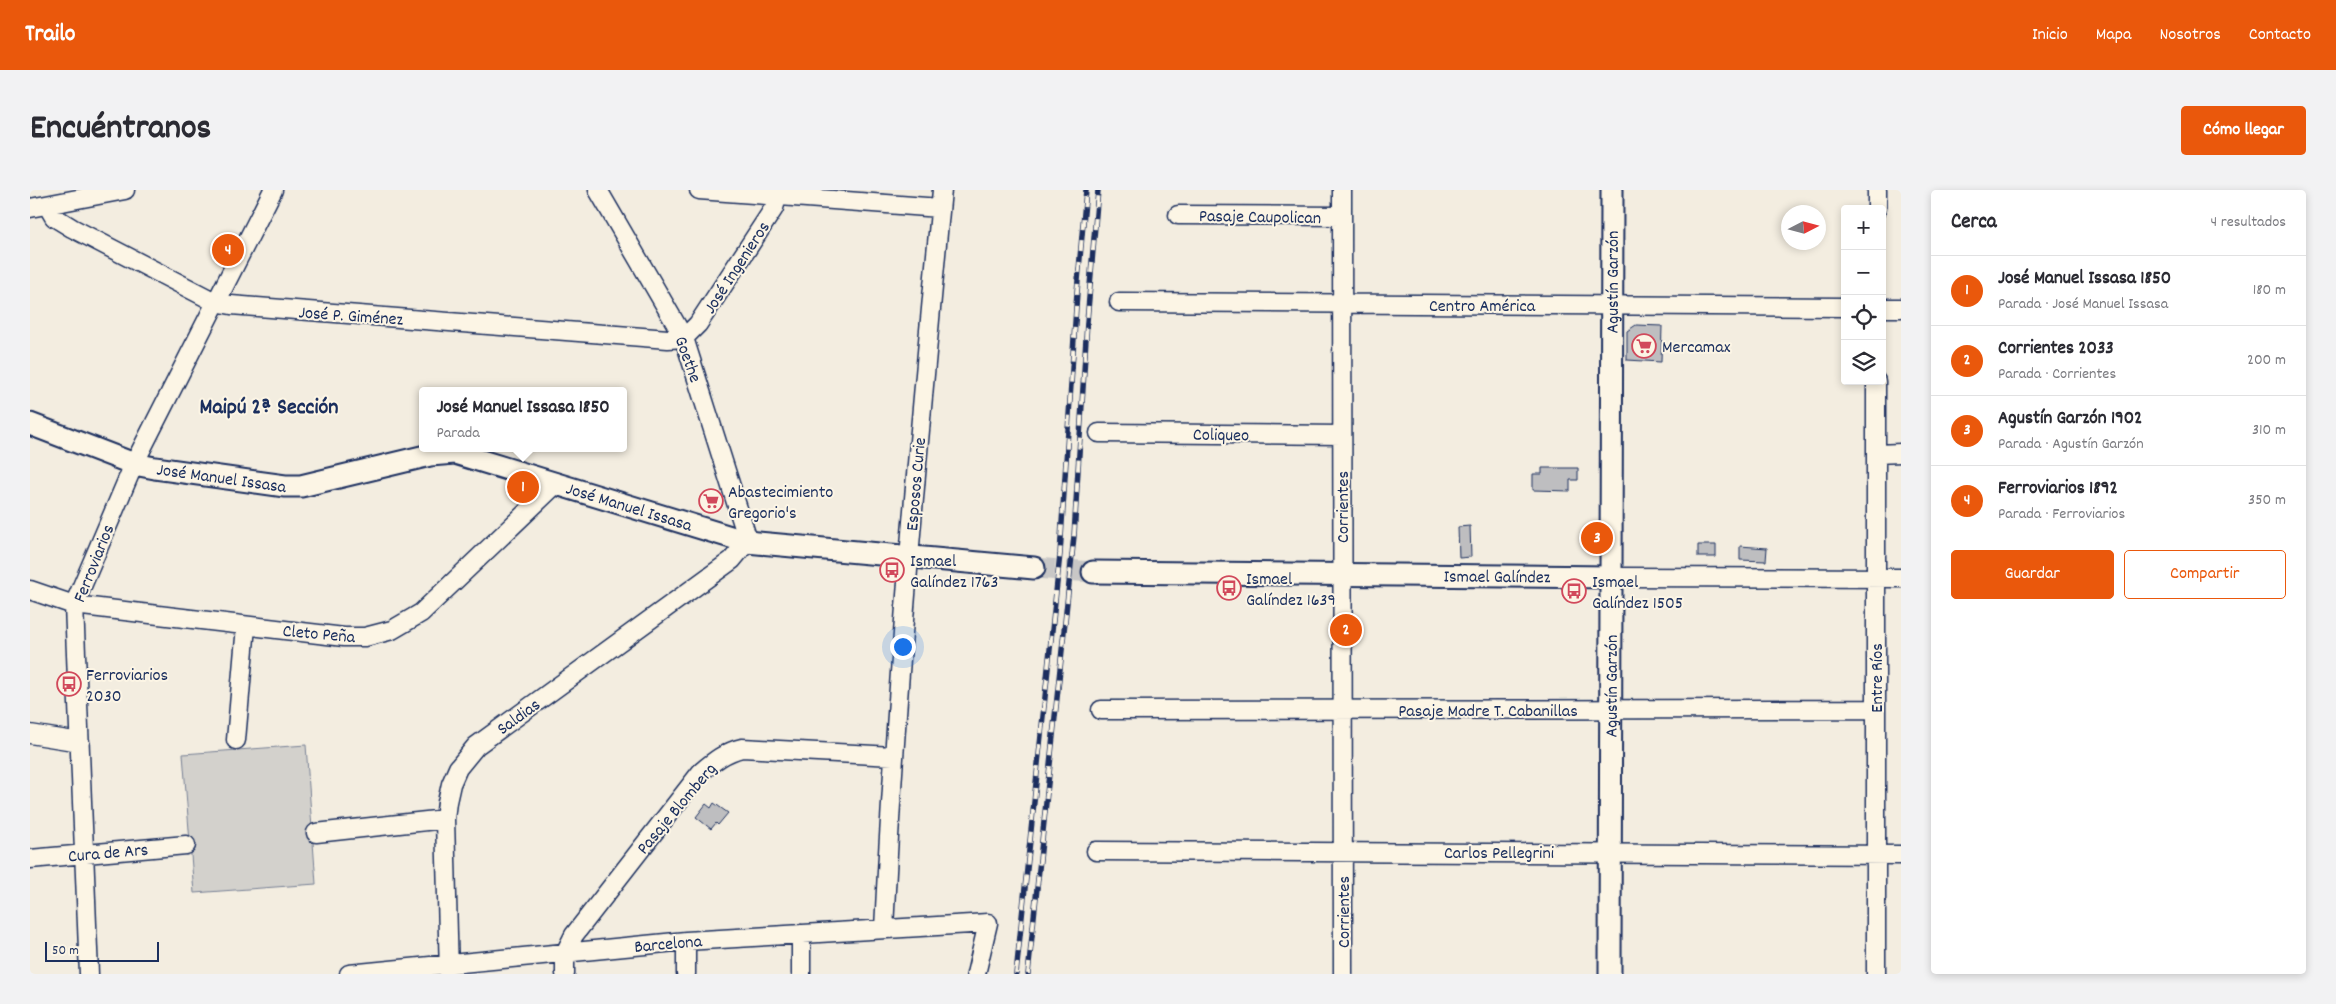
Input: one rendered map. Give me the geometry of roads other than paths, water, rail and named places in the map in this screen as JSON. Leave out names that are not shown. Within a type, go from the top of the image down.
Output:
[{"type":"main road","name":"Agustín Garzón","points":[[1610,974],[1612,190]]},
{"type":"main road","name":"José Manuel Issasa","points":[[30,424],[134,464],[239,480],[301,486],[430,455],[455,453],[747,542],[1034,568]]},
{"type":"main road","name":"Ismael Galíndez","points":[[1093,572],[1611,577]]},
{"type":"street","points":[[39,207],[125,190]]},
{"type":"street","name":"Ferroviarios","points":[[89,974],[74,605],[134,464],[273,190]]},
{"type":"street","name":"Goethe","points":[[598,190],[684,338],[747,542]]},
{"type":"street","points":[[699,190],[779,194],[940,208]]},
{"type":"street","name":"Esposos Curie","points":[[884,929],[893,756],[908,558],[942,190]]},
{"type":"street","name":"Corrientes","points":[[1342,190],[1343,974]]},
{"type":"street","points":[[1877,190],[1877,205]]},
{"type":"street","name":"José Ingenieros","points":[[684,338],[698,324],[771,213],[779,194]]},
{"type":"street","name":"José P. Giménez","points":[[39,207],[72,228],[215,302],[231,305],[668,339],[684,338]]},
{"type":"street","name":"Pasaje Caupolican","points":[[1178,215],[1342,216]]},
{"type":"street","name":"Centro América","points":[[1119,302],[1841,307]]},
{"type":"street","points":[[1886,308],[1901,308]]},
{"type":"street","name":"Entre Ríos","points":[[1876,385],[1876,974]]},
{"type":"street","name":"Coliqueo","points":[[1099,433],[1342,435]]},
{"type":"street","points":[[1876,454],[1901,453]]},
{"type":"street","name":"Cleto Peña","points":[[30,590],[74,605],[344,638],[365,637],[392,630],[420,613],[555,485]]},
{"type":"street","name":"Saldias","points":[[449,969],[445,819],[450,784],[458,768],[476,746],[732,560],[747,542]]},
{"type":"street","name":"Ismael Galíndez","points":[[1611,577],[1901,578]]},
{"type":"street","points":[[236,740],[246,626]]},
{"type":"street","name":"Pasaje Madre T. Cabanillas","points":[[1101,710],[1876,709]]},
{"type":"street","points":[[30,734],[80,742]]},
{"type":"street","name":"Pasaje Blomberg","points":[[565,953],[574,935],[701,772],[729,751],[756,748],[893,756]]},
{"type":"street","points":[[316,833],[445,819]]},
{"type":"street","name":"Cura de Ars","points":[[30,859],[186,845]]},
{"type":"street","name":"Carlos Pellegrini","points":[[1096,851],[1610,852],[1901,855]]},
{"type":"street","name":"Barcelona","points":[[349,974],[449,969],[565,953],[686,941],[988,923],[976,974]]},
{"type":"street","points":[[801,934],[802,974]]},
{"type":"street","points":[[686,941],[686,974]]},
{"type":"street","points":[[565,953],[565,974]]},
{"type":"tunnel","points":[[1034,568],[1093,572]]},
{"type":"railway","points":[[1016,974],[1060,554],[1077,292],[1086,190]]},
{"type":"railway","points":[[1028,974],[1074,536],[1087,322],[1098,190]]},
{"type":"place","name":"Ferroviarios 1892","points":[[228,250]]},
{"type":"place","name":"Mercamax","points":[[1644,346]]},
{"type":"place","name":"José Manuel Issasa 1850","points":[[523,487]]},
{"type":"place","name":"Abastecimiento Gregorio's","points":[[711,501]]},
{"type":"place","name":"Agustín Garzón 1902","points":[[1597,538]]},
{"type":"place","name":"Ismael Galíndez 1763","points":[[892,570]]},
{"type":"place","name":"Ismael Galíndez 1639","points":[[1229,588]]},
{"type":"place","name":"Ismael Galíndez 1505","points":[[1574,591]]},
{"type":"place","name":"Corrientes 2033","points":[[1346,630]]},
{"type":"place","name":"Ferroviarios 2030","points":[[69,684]]},
{"type":"district","name":"Maipú 2ª Sección","points":[[269,405]]}]
